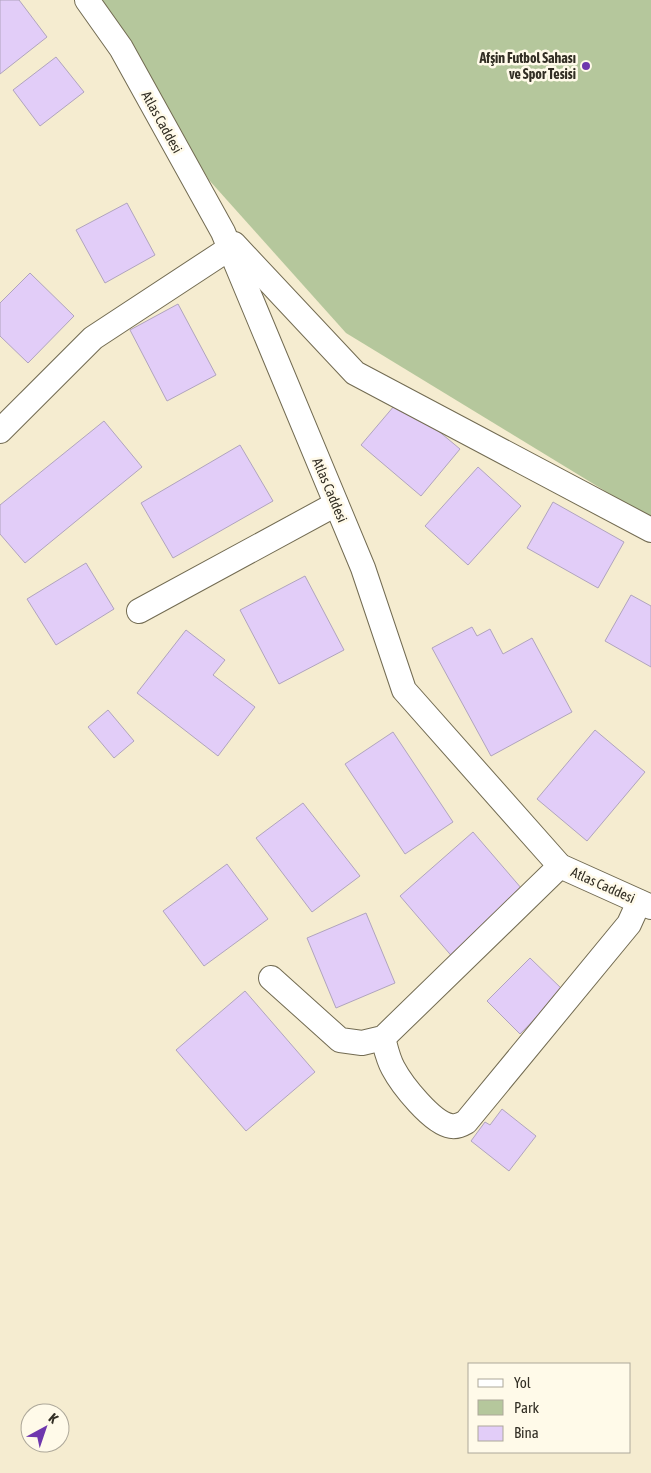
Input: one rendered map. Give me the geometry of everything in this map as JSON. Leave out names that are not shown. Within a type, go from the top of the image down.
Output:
[{"type":"street","name":"Atlas Caddesi","points":[[87,0],[121,48],[226,240],[363,568],[404,690],[560,866],[645,904]]},
{"type":"street","points":[[0,431],[93,338],[226,240],[354,373],[651,530]]},
{"type":"street","points":[[139,611],[336,504]]},
{"type":"street","points":[[271,978],[340,1040],[362,1043],[383,1038],[560,866]]},
{"type":"street","points":[[383,1038],[393,1067],[402,1083],[414,1098],[448,1125],[453,1127],[460,1126],[466,1122],[645,904]]},
{"type":"green space","points":[[101,0],[651,0],[651,519],[346,333],[209,180]]},
{"type":"building","points":[[0,0],[19,0],[47,37],[0,74]]},
{"type":"building","points":[[56,57],[84,92],[40,126],[13,90]]},
{"type":"building","points":[[127,203],[155,255],[105,283],[76,230]]},
{"type":"building","points":[[30,273],[74,316],[28,363],[0,336],[0,303]]},
{"type":"building","points":[[178,304],[216,375],[167,401],[130,330]]},
{"type":"building","points":[[400,399],[460,449],[421,496],[361,445]]},
{"type":"building","points":[[104,421],[142,467],[25,563],[0,534],[0,505]]},
{"type":"building","points":[[240,445],[273,501],[173,558],[141,503]]},
{"type":"building","points":[[478,467],[521,506],[468,565],[425,526]]},
{"type":"building","points":[[553,502],[624,542],[598,588],[527,548]]},
{"type":"building","points":[[86,563],[114,609],[56,645],[27,599]]},
{"type":"building","points":[[305,576],[344,650],[279,684],[240,610]]},
{"type":"building","points":[[631,595],[651,606],[651,667],[605,641]]},
{"type":"building","points":[[472,627],[477,636],[490,629],[503,654],[532,638],[572,712],[491,756],[432,648]]},
{"type":"building","points":[[186,630],[225,660],[213,675],[255,707],[218,756],[137,693]]},
{"type":"building","points":[[108,710],[134,741],[114,758],[88,727]]},
{"type":"building","points":[[595,730],[645,772],[587,841],[537,799]]},
{"type":"building","points":[[393,732],[453,822],[405,854],[345,764]]},
{"type":"building","points":[[303,803],[360,876],[312,912],[256,838]]},
{"type":"building","points":[[473,832],[528,896],[455,960],[400,896]]},
{"type":"building","points":[[227,864],[268,919],[204,966],[163,911]]},
{"type":"building","points":[[366,913],[395,983],[336,1008],[307,938]]},
{"type":"building","points":[[530,958],[563,990],[520,1034],[487,1001]]},
{"type":"building","points":[[245,991],[315,1072],[246,1131],[176,1050]]},
{"type":"building","points":[[502,1109],[536,1136],[509,1171],[471,1141],[485,1122],[490,1125]]},
{"type":"place","name":"Afşin Futbol Sahası ve Spor Tesisi","points":[[586,66]]}]
